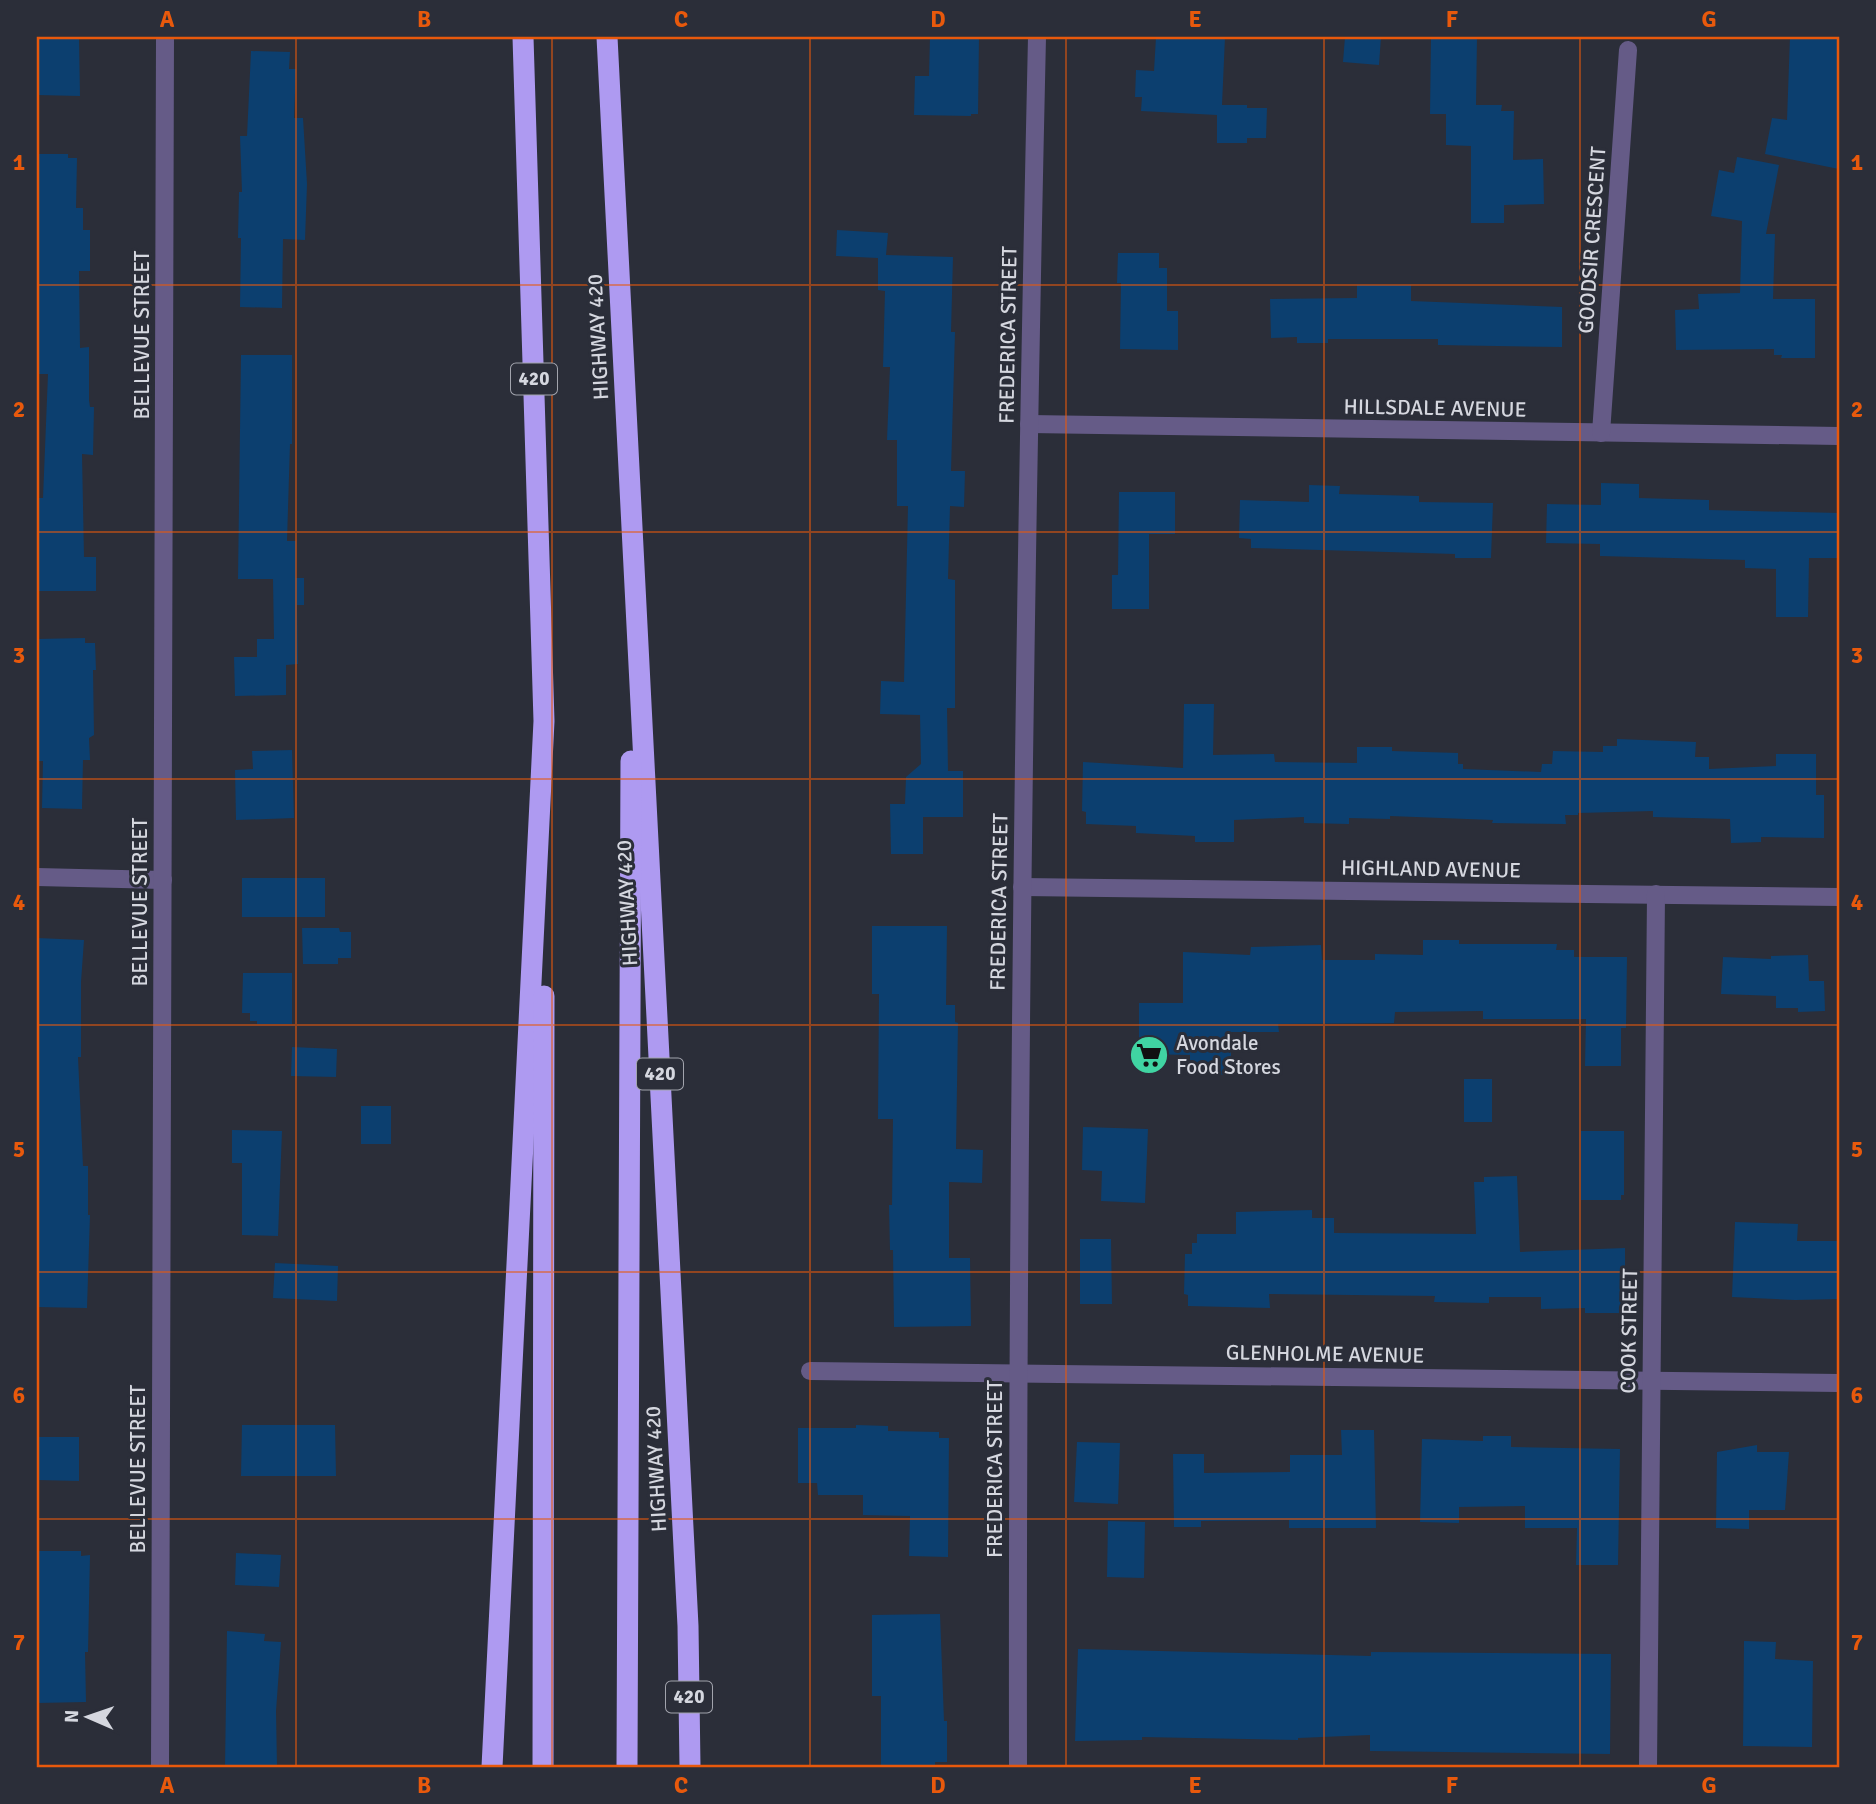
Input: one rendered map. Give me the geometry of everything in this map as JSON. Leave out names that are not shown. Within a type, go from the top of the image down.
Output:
[{"type":"highway","name":"420","points":[[492,1767],[544,720],[523,37]]},
{"type":"highway","name":"HIGHWAY 420","points":[[607,37],[688,1626],[690,1767]]},
{"type":"highway","points":[[627,1767],[632,521]]},
{"type":"highway","points":[[543,1767],[544,720]]},
{"type":"highway","points":[[688,1626],[700,1767]]},
{"type":"street","name":"BELLEVUE STREET","points":[[160,1767],[165,37]]},
{"type":"street","name":"FREDERICA STREET","points":[[1018,1767],[1017,1373],[1021,887],[1037,37]]},
{"type":"street","name":"GOODSIR CRESCENT","points":[[1601,433],[1628,50]]},
{"type":"street","name":"HILLSDALE AVENUE","points":[[1029,424],[1839,436]]},
{"type":"street","points":[[37,877],[163,880]]},
{"type":"street","name":"HIGHLAND AVENUE","points":[[1021,887],[1839,897]]},
{"type":"street","name":"COOK STREET","points":[[1648,1767],[1656,894]]},
{"type":"street","name":"GLENHOLME AVENUE","points":[[810,1371],[1839,1383]]},
{"type":"building","points":[[37,37],[79,37],[80,96],[37,95]]},
{"type":"building","points":[[930,37],[979,37],[978,114],[914,115],[915,76],[929,76]]},
{"type":"building","points":[[1156,37],[1225,37],[1222,105],[1267,108],[1266,138],[1247,138],[1247,143],[1217,143],[1217,115],[1141,111],[1142,97],[1135,97],[1136,70],[1154,71]]},
{"type":"building","points":[[1345,37],[1381,37],[1379,65],[1343,62]]},
{"type":"building","points":[[1431,37],[1477,37],[1476,105],[1502,105],[1501,111],[1514,111],[1513,160],[1543,159],[1544,204],[1504,205],[1504,223],[1471,223],[1471,146],[1446,145],[1446,114],[1430,114]]},
{"type":"building","points":[[1790,37],[1839,37],[1839,169],[1765,154],[1772,118],[1787,120]]},
{"type":"building","points":[[251,51],[290,52],[289,69],[296,69],[294,118],[303,118],[307,184],[305,240],[283,239],[282,308],[240,307],[240,136],[247,136]]},
{"type":"building","points":[[37,154],[68,154],[68,158],[77,158],[76,208],[83,208],[83,230],[90,230],[90,271],[79,271],[80,348],[89,347],[89,400],[90,407],[94,407],[93,455],[82,454],[84,557],[96,557],[96,591],[37,591],[38,498],[43,498],[48,374],[37,374]]},
{"type":"building","points":[[1737,157],[1779,165],[1766,234],[1775,234],[1773,299],[1815,299],[1815,358],[1781,358],[1782,355],[1774,355],[1774,349],[1676,350],[1675,310],[1699,309],[1698,294],[1740,293],[1742,221],[1711,216],[1719,170],[1734,173]]},
{"type":"building","points":[[837,230],[888,233],[886,255],[953,257],[951,332],[955,332],[951,471],[965,471],[964,507],[950,506],[948,579],[955,580],[955,708],[947,708],[948,771],[963,771],[963,817],[923,817],[923,854],[891,854],[890,804],[905,804],[906,777],[921,764],[920,715],[880,714],[881,681],[904,682],[908,506],[897,506],[897,440],[887,440],[890,367],[883,367],[885,291],[878,290],[878,258],[836,256]]},
{"type":"building","points":[[1118,253],[1159,253],[1159,268],[1167,268],[1167,311],[1178,311],[1178,350],[1120,349],[1121,283],[1117,283]]},
{"type":"building","points":[[1357,285],[1411,285],[1411,301],[1562,307],[1562,347],[1438,345],[1438,339],[1328,339],[1328,343],[1297,343],[1297,337],[1271,338],[1270,299],[1357,298]]},
{"type":"building","points":[[241,355],[292,355],[292,444],[287,541],[296,541],[296,578],[304,578],[304,605],[297,605],[298,664],[286,665],[286,695],[235,696],[234,657],[257,657],[257,639],[274,639],[273,579],[238,579]]},
{"type":"building","points":[[1601,483],[1639,484],[1639,498],[1709,500],[1709,510],[1839,513],[1839,558],[1809,558],[1808,617],[1776,617],[1776,569],[1745,568],[1745,560],[1600,556],[1600,544],[1546,543],[1547,504],[1601,505]]},
{"type":"building","points":[[1309,485],[1340,486],[1339,494],[1419,496],[1419,502],[1493,503],[1491,558],[1455,558],[1455,554],[1251,548],[1251,539],[1239,538],[1240,500],[1309,502]]},
{"type":"building","points":[[1119,492],[1175,492],[1175,534],[1149,534],[1149,609],[1112,609],[1112,575],[1118,575]]},
{"type":"building","points":[[85,638],[85,643],[95,643],[96,670],[93,670],[94,735],[89,738],[90,760],[83,760],[82,809],[42,808],[43,761],[37,761],[37,639]]},
{"type":"building","points":[[1184,704],[1214,704],[1213,755],[1274,754],[1275,762],[1357,763],[1357,747],[1392,747],[1392,751],[1458,753],[1458,764],[1463,764],[1463,769],[1541,772],[1542,764],[1552,764],[1553,751],[1603,752],[1603,746],[1617,746],[1617,739],[1696,742],[1695,757],[1709,757],[1709,769],[1776,766],[1776,754],[1816,754],[1816,795],[1824,795],[1824,838],[1761,837],[1761,842],[1731,843],[1730,819],[1653,817],[1653,811],[1578,813],[1565,815],[1566,824],[1492,823],[1493,820],[1390,816],[1390,819],[1349,818],[1349,824],[1304,823],[1304,817],[1234,820],[1234,842],[1195,842],[1195,836],[1136,833],[1136,826],[1086,824],[1086,812],[1082,811],[1083,762],[1183,768]]},
{"type":"building","points":[[292,750],[294,818],[236,820],[235,770],[253,769],[252,751]]},
{"type":"building","points":[[242,878],[325,878],[325,917],[242,917]]},
{"type":"building","points":[[872,926],[947,926],[946,1005],[955,1005],[955,1022],[958,1023],[956,1149],[983,1150],[982,1183],[949,1182],[949,1258],[970,1258],[971,1326],[894,1327],[893,1250],[890,1250],[889,1205],[892,1205],[893,1119],[878,1119],[879,994],[872,994]]},
{"type":"building","points":[[302,928],[339,928],[340,932],[351,932],[351,958],[338,958],[338,964],[303,964]]},
{"type":"building","points":[[37,938],[84,940],[81,1057],[78,1057],[83,1166],[88,1166],[90,1215],[87,1308],[37,1307]]},
{"type":"building","points":[[1423,940],[1459,940],[1459,944],[1557,944],[1556,950],[1574,950],[1574,957],[1627,957],[1626,1028],[1621,1028],[1621,1066],[1585,1066],[1586,1019],[1483,1019],[1483,1011],[1395,1012],[1394,1023],[1278,1024],[1279,1032],[1231,1032],[1231,1075],[1190,1073],[1190,1055],[1139,1054],[1139,1003],[1183,1003],[1183,952],[1250,955],[1251,947],[1321,945],[1322,960],[1375,960],[1375,954],[1423,955]]},
{"type":"building","points":[[1808,955],[1809,981],[1824,981],[1825,1011],[1798,1012],[1798,1008],[1776,1008],[1776,996],[1721,994],[1723,957],[1771,959],[1771,956]]},
{"type":"building","points":[[243,973],[292,973],[292,1024],[257,1024],[257,1021],[250,1021],[250,1013],[242,1013]]},
{"type":"building","points":[[292,1047],[337,1049],[336,1077],[291,1076]]},
{"type":"building","points":[[1464,1079],[1492,1079],[1492,1122],[1464,1122]]},
{"type":"building","points":[[361,1106],[391,1106],[391,1144],[361,1144]]},
{"type":"building","points":[[1083,1127],[1148,1129],[1145,1203],[1101,1201],[1102,1171],[1082,1170]]},
{"type":"building","points":[[232,1130],[282,1131],[278,1236],[242,1235],[242,1163],[232,1163]]},
{"type":"building","points":[[1581,1131],[1624,1131],[1624,1195],[1621,1195],[1621,1200],[1581,1200]]},
{"type":"building","points":[[1517,1176],[1520,1252],[1625,1248],[1625,1313],[1585,1313],[1585,1308],[1541,1309],[1541,1297],[1489,1297],[1489,1303],[1434,1302],[1435,1296],[1269,1294],[1270,1308],[1188,1306],[1188,1295],[1184,1294],[1185,1254],[1192,1254],[1192,1243],[1197,1243],[1197,1234],[1236,1234],[1236,1212],[1312,1210],[1312,1218],[1334,1218],[1334,1233],[1476,1234],[1474,1182],[1484,1182],[1484,1177]]},
{"type":"building","points":[[1735,1222],[1798,1224],[1797,1241],[1839,1241],[1839,1299],[1732,1297]]},
{"type":"building","points":[[1080,1239],[1111,1239],[1112,1304],[1080,1304]]},
{"type":"building","points":[[275,1263],[338,1266],[337,1301],[273,1298]]},
{"type":"building","points":[[242,1425],[335,1425],[336,1476],[241,1476]]},
{"type":"building","points":[[856,1425],[888,1426],[888,1431],[939,1432],[939,1438],[949,1438],[948,1557],[909,1556],[910,1516],[863,1515],[863,1495],[818,1495],[817,1483],[798,1483],[798,1428],[856,1428]]},
{"type":"building","points":[[1341,1430],[1374,1430],[1376,1528],[1289,1528],[1289,1520],[1201,1521],[1201,1527],[1174,1527],[1173,1454],[1204,1454],[1204,1473],[1290,1472],[1290,1455],[1342,1455]]},
{"type":"building","points":[[1483,1436],[1511,1436],[1511,1447],[1620,1449],[1618,1565],[1576,1565],[1577,1528],[1525,1528],[1525,1506],[1459,1507],[1459,1523],[1420,1522],[1422,1439],[1483,1441]]},
{"type":"building","points":[[37,1437],[79,1437],[79,1481],[37,1480]]},
{"type":"building","points":[[1077,1442],[1120,1443],[1118,1504],[1074,1502]]},
{"type":"building","points":[[1757,1445],[1757,1452],[1789,1452],[1785,1510],[1749,1510],[1749,1529],[1716,1528],[1717,1452]]},
{"type":"building","points":[[1108,1521],[1145,1522],[1144,1578],[1107,1577]]},
{"type":"building","points":[[37,1551],[81,1551],[81,1556],[90,1555],[88,1652],[85,1652],[86,1702],[37,1703]]},
{"type":"building","points":[[236,1553],[281,1555],[279,1587],[235,1585]]},
{"type":"building","points":[[940,1614],[947,1762],[935,1762],[935,1767],[881,1767],[881,1696],[872,1696],[872,1615]]},
{"type":"building","points":[[227,1631],[265,1634],[264,1641],[281,1642],[276,1711],[277,1767],[225,1767]]},
{"type":"building","points":[[1744,1641],[1776,1642],[1775,1659],[1813,1661],[1812,1747],[1743,1746]]},
{"type":"building","points":[[1078,1649],[1371,1656],[1371,1652],[1611,1654],[1610,1754],[1370,1751],[1370,1735],[1298,1740],[1142,1737],[1142,1740],[1075,1741]]},
{"type":"place","name":"Avondale Food Stores","points":[[1149,1055]]}]
